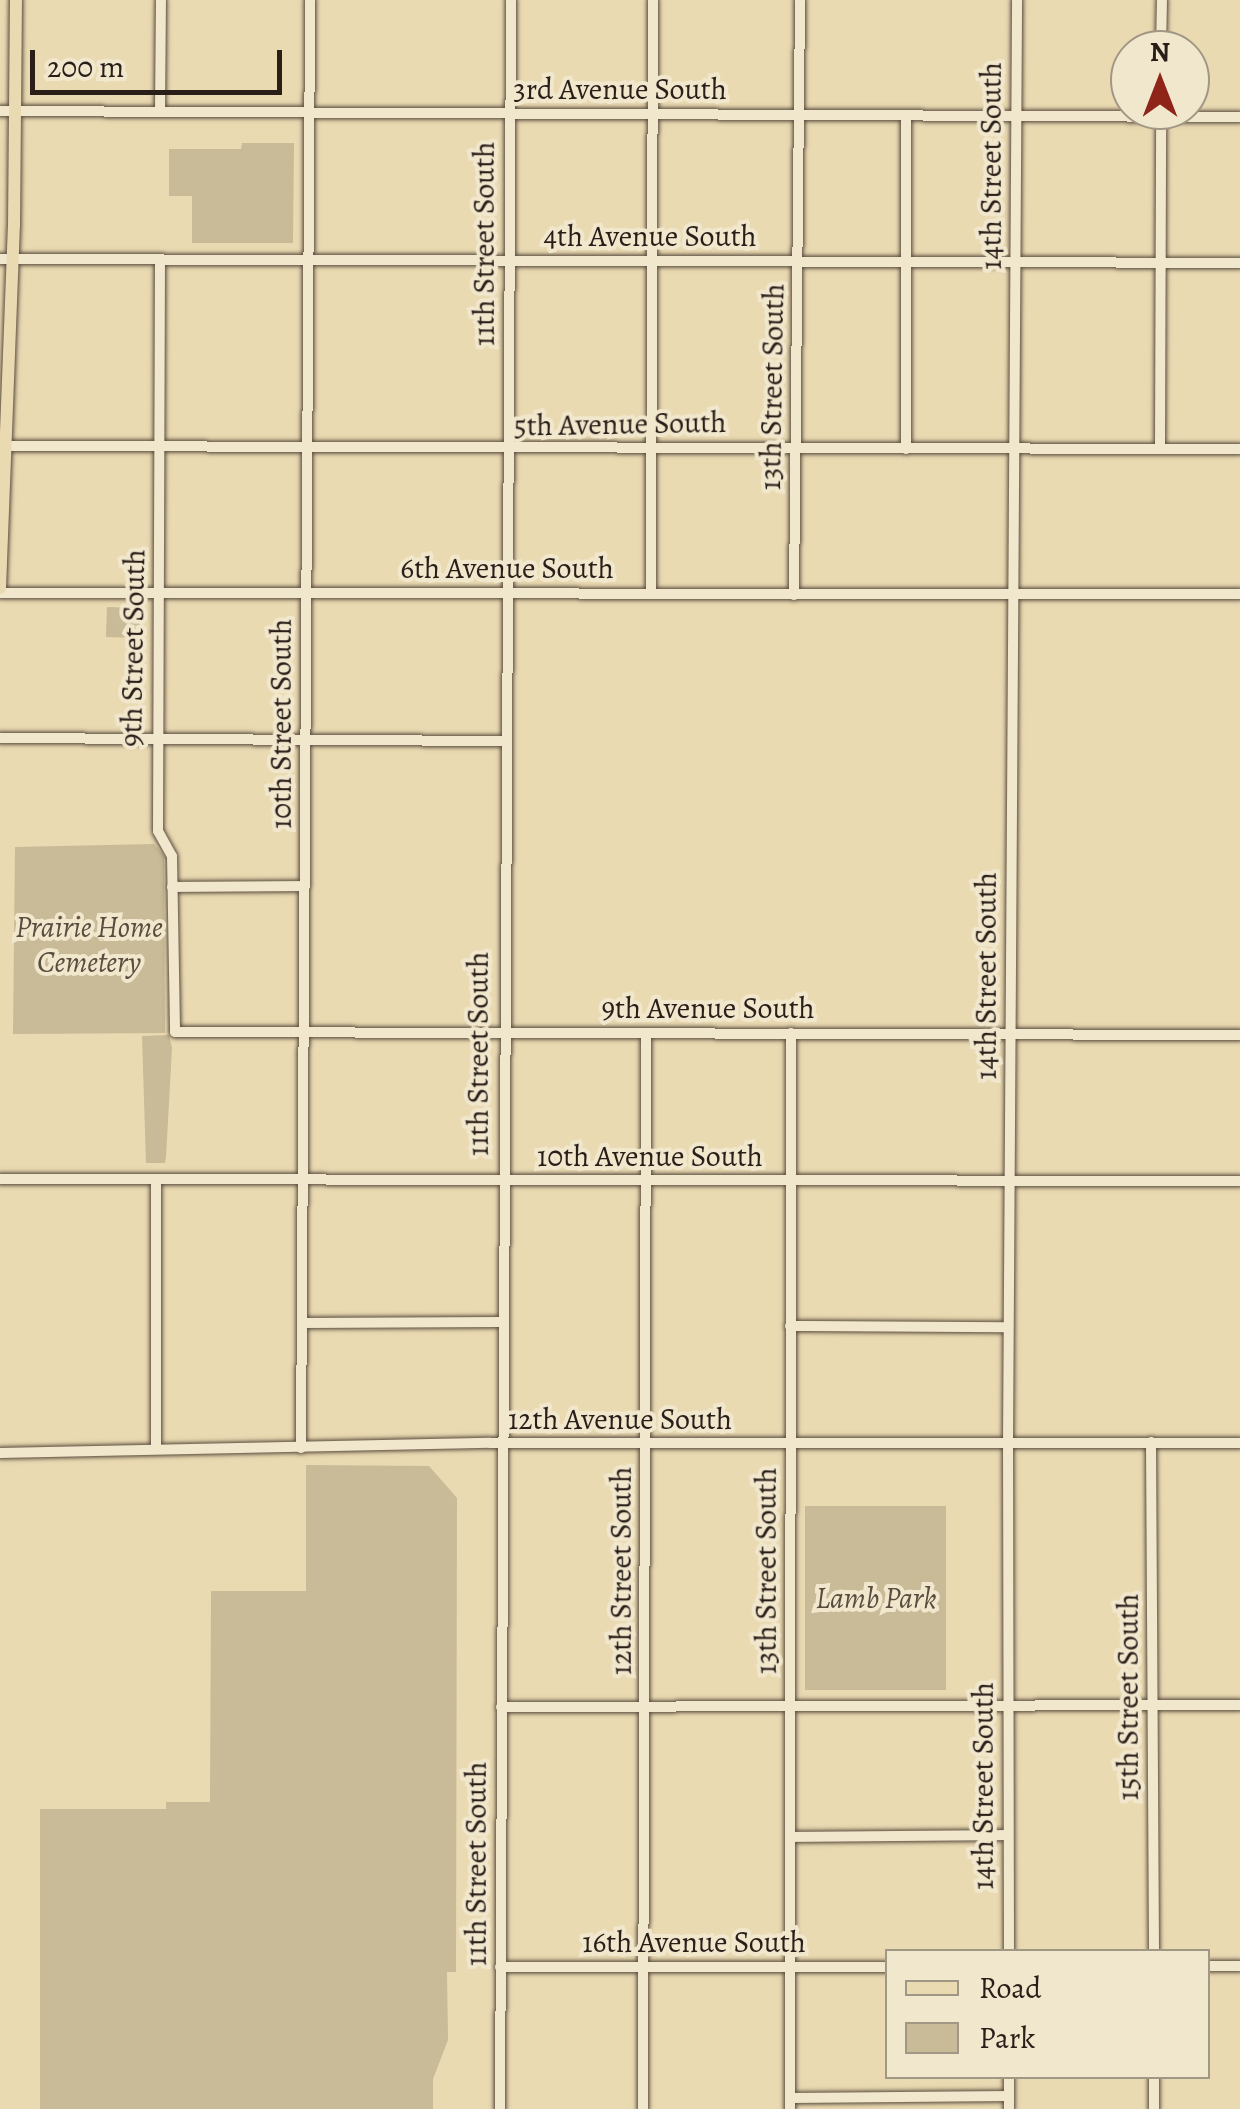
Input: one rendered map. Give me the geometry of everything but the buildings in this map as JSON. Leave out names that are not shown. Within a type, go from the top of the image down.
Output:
[{"type":"main road","points":[[0,590],[16,0]]},
{"type":"street","points":[[160,112],[161,0]]},
{"type":"street","name":"10th Street South","points":[[302,1448],[310,0]]},
{"type":"street","name":"11th Street South","points":[[500,2109],[501,1322],[511,0]]},
{"type":"street","points":[[650,594],[654,0]]},
{"type":"street","name":"13th Street South","points":[[794,594],[800,0]]},
{"type":"street","name":"14th Street South","points":[[1009,1949],[1008,1326],[1018,0]]},
{"type":"street","points":[[1162,0],[1162,30]]},
{"type":"street","name":"3rd Avenue South","points":[[0,111],[1110,114]]},
{"type":"street","points":[[906,115],[906,449]]},
{"type":"street","name":"3rd Avenue South","points":[[1210,115],[1240,116]]},
{"type":"street","points":[[1160,130],[1160,448]]},
{"type":"street","name":"4th Avenue South","points":[[6,259],[1240,263]]},
{"type":"street","name":"9th Street South","points":[[160,259],[158,831],[172,856],[175,1032]]},
{"type":"street","name":"5th Avenue South","points":[[2,446],[1240,449]]},
{"type":"street","name":"6th Avenue South","points":[[0,590],[1240,594]]},
{"type":"street","points":[[0,738],[505,741]]},
{"type":"street","points":[[172,886],[305,886]]},
{"type":"street","name":"9th Avenue South","points":[[175,1032],[1240,1034]]},
{"type":"street","name":"12th Street South","points":[[644,2109],[646,1033]]},
{"type":"street","name":"13th Street South","points":[[790,1033],[790,2103]]},
{"type":"street","name":"10th Avenue South","points":[[0,1179],[1240,1181]]},
{"type":"street","points":[[156,1180],[156,1448]]},
{"type":"street","points":[[302,1323],[501,1322]]},
{"type":"street","points":[[790,1326],[1008,1326]]},
{"type":"street","name":"15th Street South","points":[[1151,1442],[1154,1949]]},
{"type":"street","name":"12th Avenue South","points":[[0,1453],[501,1444],[1240,1443]]},
{"type":"street","points":[[502,1706],[1240,1705]]},
{"type":"street","points":[[790,1837],[1007,1835]]},
{"type":"street","points":[[1210,1966],[1240,1966]]},
{"type":"street","name":"16th Avenue South","points":[[500,1968],[885,1968]]},
{"type":"street","points":[[1009,2079],[1009,2109]]},
{"type":"street","points":[[1154,2079],[1154,2109]]},
{"type":"street","points":[[790,2103],[1008,2096]]},
{"type":"green space","points":[[242,143],[294,143],[293,243],[192,243],[192,196],[169,196],[169,149],[241,149]]},
{"type":"green space","points":[[107,607],[144,608],[143,638],[106,637]]},
{"type":"green space","name":"Prairie Home Cemetery","points":[[154,844],[164,856],[165,1033],[13,1034],[15,847]]},
{"type":"green space","points":[[169,1035],[172,1048],[165,1163],[146,1163],[142,1036]]},
{"type":"green space","points":[[306,1465],[429,1466],[457,1498],[456,1972],[447,1972],[448,2040],[433,2079],[433,2109],[40,2109],[40,1809],[166,1809],[166,1802],[210,1802],[211,1591],[306,1591]]},
{"type":"green space","name":"Lamb Park","points":[[805,1506],[946,1506],[946,1690],[805,1690]]}]
